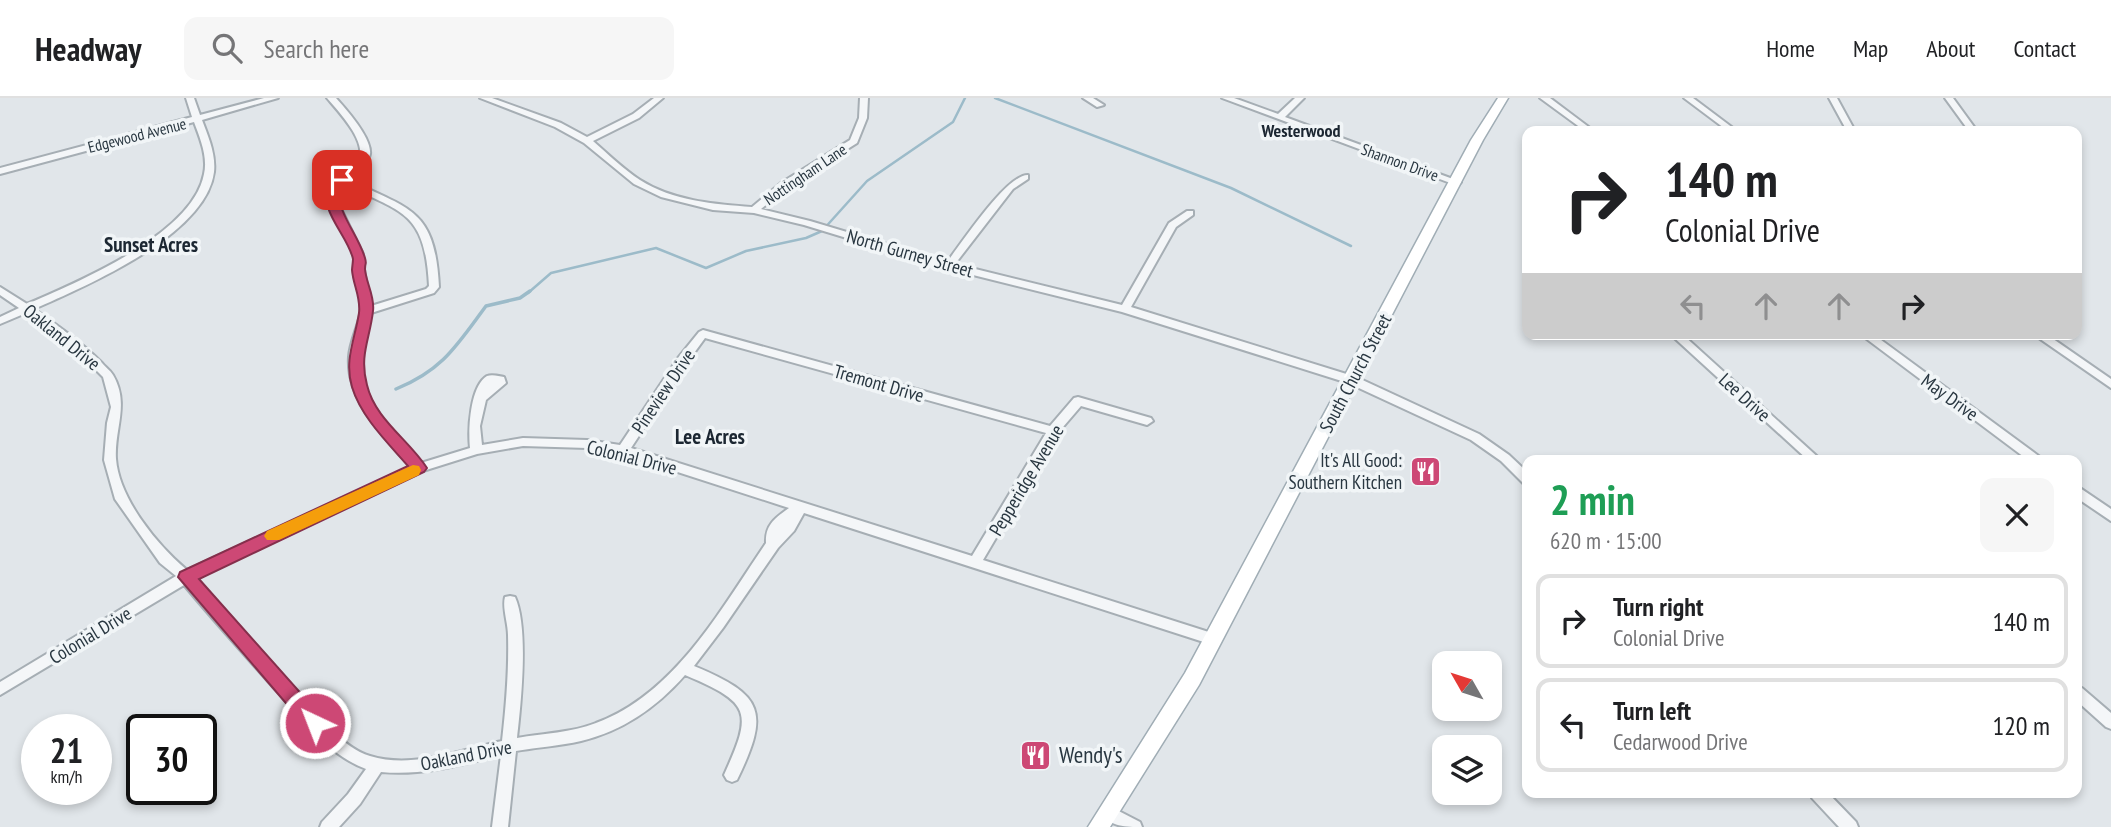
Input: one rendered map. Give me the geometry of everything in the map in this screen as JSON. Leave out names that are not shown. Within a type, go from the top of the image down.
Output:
[{"type":"main road","name":"South Church Street","points":[[1098,827],[1169,719],[1503,98]]},
{"type":"street","points":[[0,321],[130,259],[169,232],[193,207],[207,185],[210,160],[190,98]]},
{"type":"street","name":"Edgewood Avenue","points":[[0,171],[274,98]]},
{"type":"street","points":[[331,98],[364,144],[365,154],[362,162],[332,187],[332,196],[341,223],[360,260],[358,269],[366,311],[355,356],[359,387],[386,431],[419,468]]},
{"type":"street","name":"North Gurney Street","points":[[484,98],[558,125],[587,141],[627,176],[657,192],[713,207],[754,210],[948,266],[1125,309],[1352,380],[1475,437],[1505,458],[1522,475]]},
{"type":"street","points":[[587,141],[636,116],[659,98]]},
{"type":"street","name":"Nottingham Lane","points":[[754,210],[784,185],[854,141],[863,118],[864,98]]},
{"type":"street","points":[[1087,98],[1100,105]]},
{"type":"street","name":"Shannon Drive","points":[[1226,98],[1456,182]]},
{"type":"street","points":[[1280,117],[1300,98]]},
{"type":"street","points":[[1544,98],[1583,126]]},
{"type":"street","points":[[1688,98],[1726,126]]},
{"type":"street","points":[[1833,98],[1848,126]]},
{"type":"street","points":[[1949,98],[1969,126]]},
{"type":"street","points":[[948,266],[1010,187],[1025,177]]},
{"type":"street","points":[[342,180],[415,217],[427,238],[432,260],[434,287],[366,311]]},
{"type":"street","points":[[1125,309],[1172,225],[1189,213]]},
{"type":"street","name":"Oakland Drive","points":[[0,290],[87,352],[111,381],[117,407],[110,460],[121,499],[165,559],[186,577],[224,623],[328,737],[347,754],[377,765],[422,766],[444,763],[511,746],[600,729],[631,714],[655,696],[683,668],[773,544],[784,538],[800,506]]},
{"type":"street","name":"Tremont Drive","points":[[704,334],[1053,431]]},
{"type":"street","name":"Pineview Drive","points":[[623,450],[697,339],[704,334]]},
{"type":"street","name":"Lee Drive","points":[[1682,340],[1809,455]]},
{"type":"street","name":"May Drive","points":[[1873,340],[2029,455]]},
{"type":"street","points":[[2047,340],[2111,384]]},
{"type":"street","points":[[476,450],[474,426],[481,398]]},
{"type":"street","name":"Pepperidge Avenue","points":[[976,561],[1053,431],[1078,401],[1147,421]]},
{"type":"street","name":"Colonial Drive","points":[[0,689],[186,577],[419,468],[476,450],[523,442],[554,442],[623,450],[1213,639]]},
{"type":"street","points":[[2082,495],[2111,516]]},
{"type":"street","points":[[500,827],[511,746],[515,620],[510,601]]},
{"type":"street","points":[[683,668],[736,691],[747,705],[750,716],[747,747],[732,775]]},
{"type":"street","points":[[2082,696],[2111,722]]},
{"type":"street","points":[[328,827],[354,799],[377,765]]},
{"type":"street","points":[[1823,798],[1850,827]]},
{"type":"street","points":[[1109,813],[1134,827]]},
{"type":"waterway","points":[[528,293],[551,273],[656,248],[706,268],[746,251],[806,238],[822,231],[867,181],[953,122],[965,98]]},
{"type":"waterway","points":[[995,98],[1231,188],[1351,246]]},
{"type":"waterway","points":[[396,389],[426,374],[448,355],[486,306],[520,298],[530,291]]},
{"type":"slow traffic","points":[[273,536],[413,470]]},
{"type":"place","name":"It's All Good: Southern Kitchen","points":[[1425,471]]},
{"type":"place","name":"Wendy's","points":[[1036,755]]},
{"type":"district","name":"Westerwood","points":[[1301,131]]},
{"type":"district","name":"Sunset Acres","points":[[151,245]]},
{"type":"district","name":"Lee Acres","points":[[710,437]]},
{"type":"route","points":[[315,723],[186,577],[419,468],[386,431],[359,387],[355,356],[366,311],[365,295],[358,269],[360,260],[334,206],[332,187],[342,180]]}]
